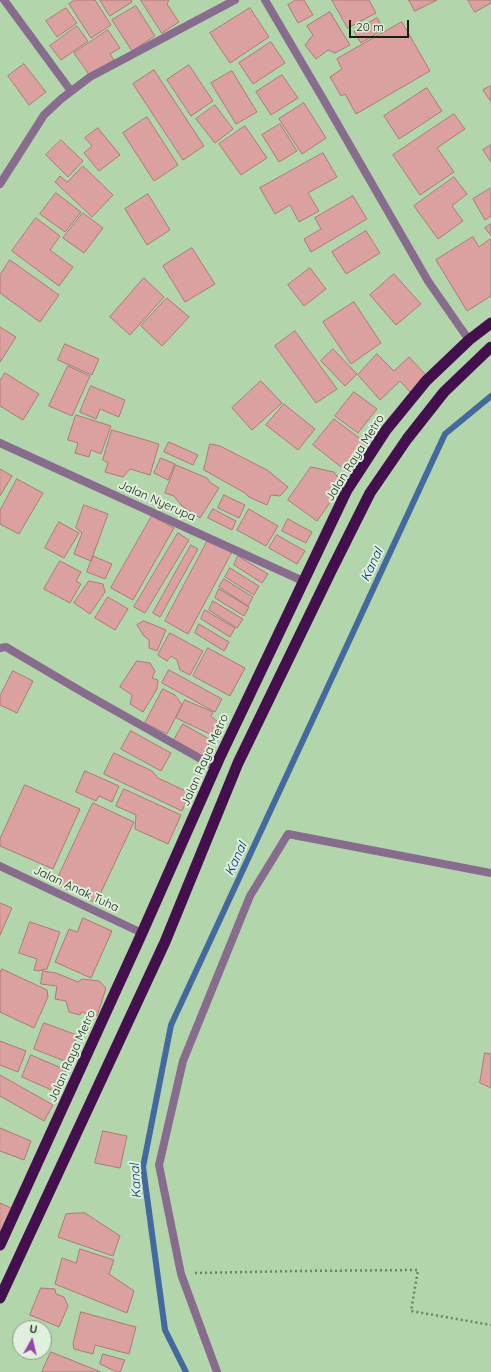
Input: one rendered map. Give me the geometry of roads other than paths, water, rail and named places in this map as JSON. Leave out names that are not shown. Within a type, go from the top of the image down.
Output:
[{"type":"highway","name":"Jalan Raya Metro","points":[[0,1245],[142,933],[215,767],[347,490],[386,430],[426,381],[469,340],[491,323]]},
{"type":"highway","points":[[0,1298],[165,942],[238,763],[327,578],[370,493],[407,439],[444,392],[491,347]]},
{"type":"street","points":[[4,0],[71,91]]},
{"type":"street","points":[[0,184],[44,115],[71,91],[90,77],[234,0]]},
{"type":"street","points":[[265,0],[428,282],[469,340]]},
{"type":"street","name":"Jalan Nyerupa","points":[[0,443],[303,581]]},
{"type":"street","points":[[0,648],[6,647],[215,767]]},
{"type":"street","points":[[218,1372],[181,1274],[159,1165],[182,1061],[250,896],[288,834],[491,873]]},
{"type":"street","name":"Jalan Anak Tuha","points":[[0,866],[142,933]]},
{"type":"waterway","name":"Kanal","points":[[186,1372],[165,1330],[143,1167],[171,1025],[445,434],[491,396]]}]
